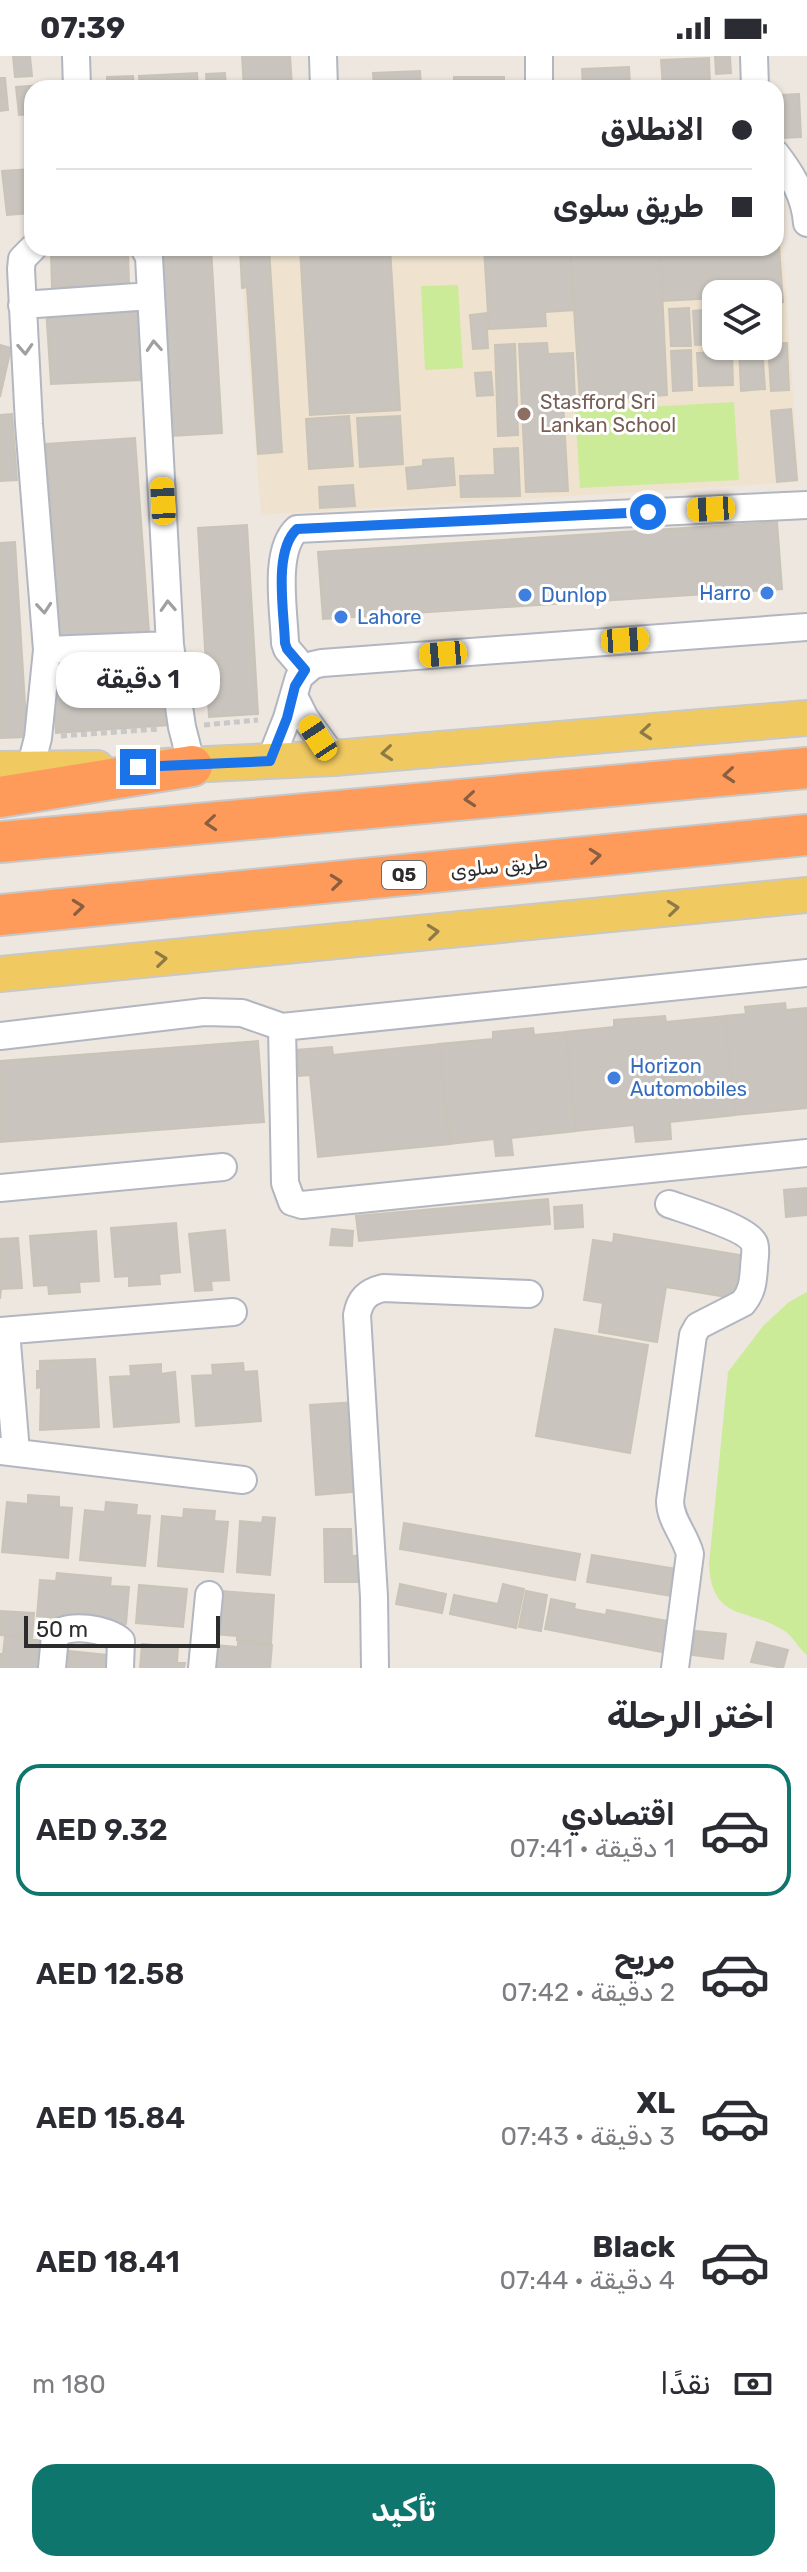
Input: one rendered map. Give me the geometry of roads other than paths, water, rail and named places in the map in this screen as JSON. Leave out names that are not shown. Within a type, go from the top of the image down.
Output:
[{"type":"highway","points":[[0,797],[192,766]]},
{"type":"highway","points":[[0,842],[807,768]]},
{"type":"highway","name":"طريق سلوى","points":[[0,915],[807,835]]},
{"type":"main road","points":[[23,759],[192,766],[334,758],[807,718]]},
{"type":"main road","points":[[0,974],[807,895]]},
{"type":"street","points":[[76,56],[77,80]]},
{"type":"street","points":[[323,56],[324,80]]},
{"type":"street","points":[[539,56],[539,80]]},
{"type":"street","points":[[754,56],[755,80]]},
{"type":"street","points":[[784,164],[802,196],[807,223]]},
{"type":"street","points":[[23,759],[47,650],[22,305],[22,259],[25,256]]},
{"type":"street","points":[[148,256],[170,645],[182,727],[192,766]]},
{"type":"street","points":[[22,305],[151,296]]},
{"type":"street","points":[[305,670],[285,643],[283,555],[289,537],[297,529],[807,505]]},
{"type":"street","points":[[270,761],[291,707],[295,686],[305,670],[322,663],[807,627]]},
{"type":"street","points":[[47,650],[170,645]]},
{"type":"street","points":[[291,707],[305,718],[334,758]]},
{"type":"street","points":[[0,1036],[204,1012],[242,1013],[282,1027],[807,973]]},
{"type":"street","points":[[282,1027],[285,1183],[292,1202],[302,1205],[807,1153]]},
{"type":"street","points":[[0,1188],[223,1167]]},
{"type":"street","points":[[669,1204],[739,1231],[753,1240],[755,1248],[749,1296],[743,1303],[698,1326],[693,1335],[670,1501],[673,1519],[690,1554],[675,1668]]},
{"type":"street","points":[[375,1668],[374,1597],[357,1315],[359,1305],[364,1297],[383,1288],[529,1294]]},
{"type":"street","points":[[233,1312],[3,1331],[8,1452],[243,1480]]},
{"type":"street","points":[[202,1668],[209,1595]]},
{"type":"street","points":[[52,1668],[55,1636],[65,1629],[115,1634],[121,1641],[120,1668]]},
{"type":"place","name":"Stasfford Sri Lankan School","points":[[524,414]]},
{"type":"place","name":"Harro","points":[[767,593]]},
{"type":"place","name":"Dunlop","points":[[525,595]]},
{"type":"place","name":"Lahore","points":[[341,617]]},
{"type":"place","name":"Horizon Automobiles","points":[[614,1078]]}]
